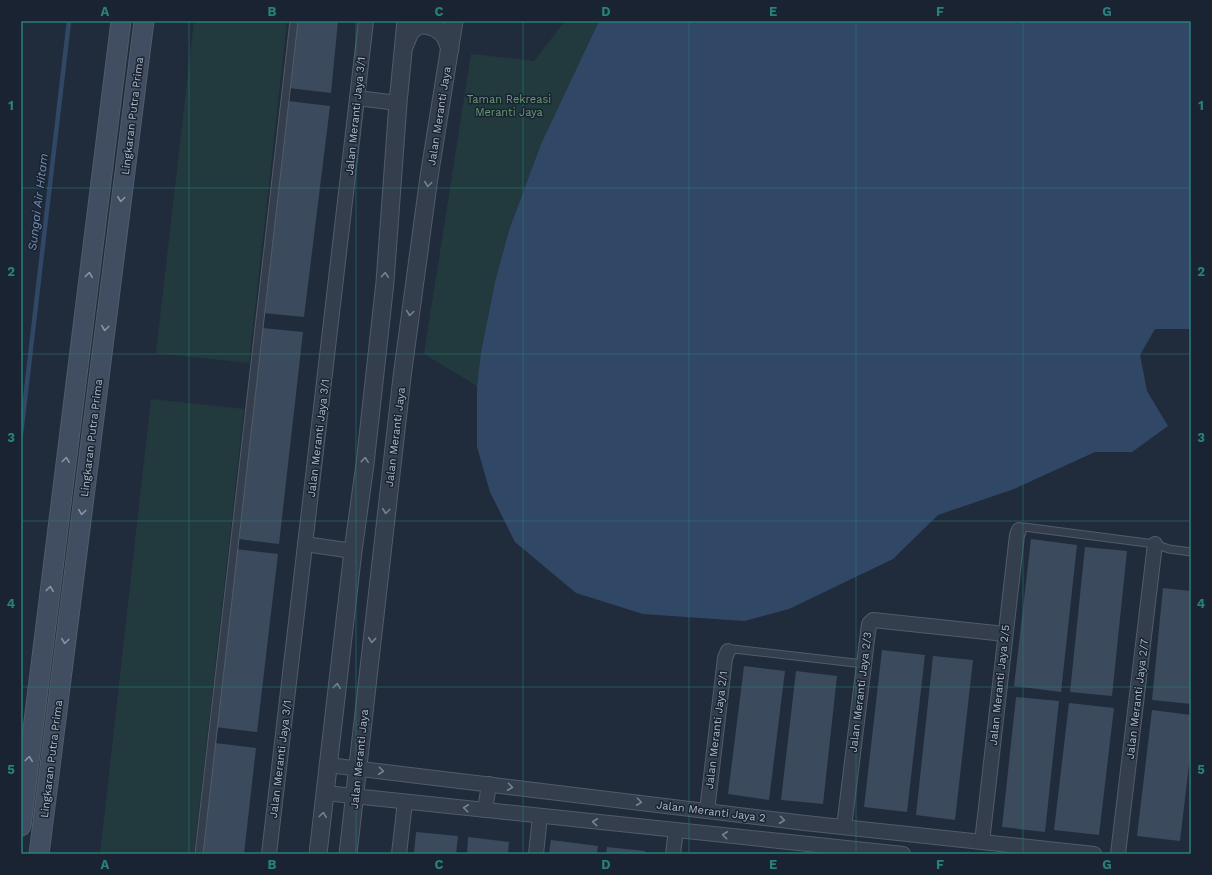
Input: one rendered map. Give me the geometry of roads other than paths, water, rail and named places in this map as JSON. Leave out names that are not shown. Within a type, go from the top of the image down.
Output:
[{"type":"main road","name":"Lingkaran Putra Prima","points":[[21,826],[121,21]]},
{"type":"main road","name":"Lingkaran Putra Prima","points":[[38,854],[144,21]]},
{"type":"street","name":"Jalan Meranti Jaya 3/1","points":[[269,854],[366,21]]},
{"type":"street","points":[[318,854],[353,551],[365,464],[385,282],[398,103],[406,21]]},
{"type":"street","name":"Jalan Meranti Jaya","points":[[348,854],[402,377],[429,177],[454,21]]},
{"type":"street","points":[[404,47],[411,32],[421,24],[430,25],[444,35],[450,49]]},
{"type":"street","points":[[357,98],[398,103]]},
{"type":"street","name":"Jalan Meranti Jaya 2/5","points":[[982,842],[1016,535],[1019,530]]},
{"type":"street","points":[[306,544],[353,551]]},
{"type":"street","name":"Jalan Meranti Jaya 2/7","points":[[1118,854],[1155,544]]},
{"type":"street","name":"Jalan Meranti Jaya 2/3","points":[[844,827],[869,624],[873,620],[1005,634]]},
{"type":"street","name":"Jalan Meranti Jaya 2/1","points":[[707,811],[725,658],[728,651]]},
{"type":"street","name":"Jalan Meranti Jaya 2","points":[[328,765],[707,811],[982,842],[1018,850],[1094,854]]},
{"type":"street","points":[[485,810],[489,784]]},
{"type":"street","name":"Jalan Meranti Jaya 2","points":[[325,794],[747,838],[811,849],[903,854]]},
{"type":"street","points":[[399,854],[405,802]]},
{"type":"street","points":[[536,854],[540,816]]},
{"type":"street","points":[[747,838],[750,816]]},
{"type":"street","points":[[673,854],[676,830]]},
{"type":"lane","points":[[199,854],[294,21]]},
{"type":"lane","points":[[1019,530],[1024,527],[1155,544],[1169,549],[1191,552]]},
{"type":"lane","points":[[728,651],[733,649],[864,664]]},
{"type":"water","points":[[599,21],[1191,21],[1191,329],[1155,329],[1140,355],[1147,391],[1168,426],[1132,452],[1095,452],[1014,489],[938,515],[893,559],[789,609],[744,621],[643,614],[576,593],[515,542],[490,492],[477,447],[477,386],[481,352],[495,282],[509,230],[541,144]]},
{"type":"waterway","name":"Sungai Air Hitam","points":[[21,434],[69,21]]},
{"type":"park label","name":"Taman Rekreasi Meranti Jaya","points":[[509,105]]}]
